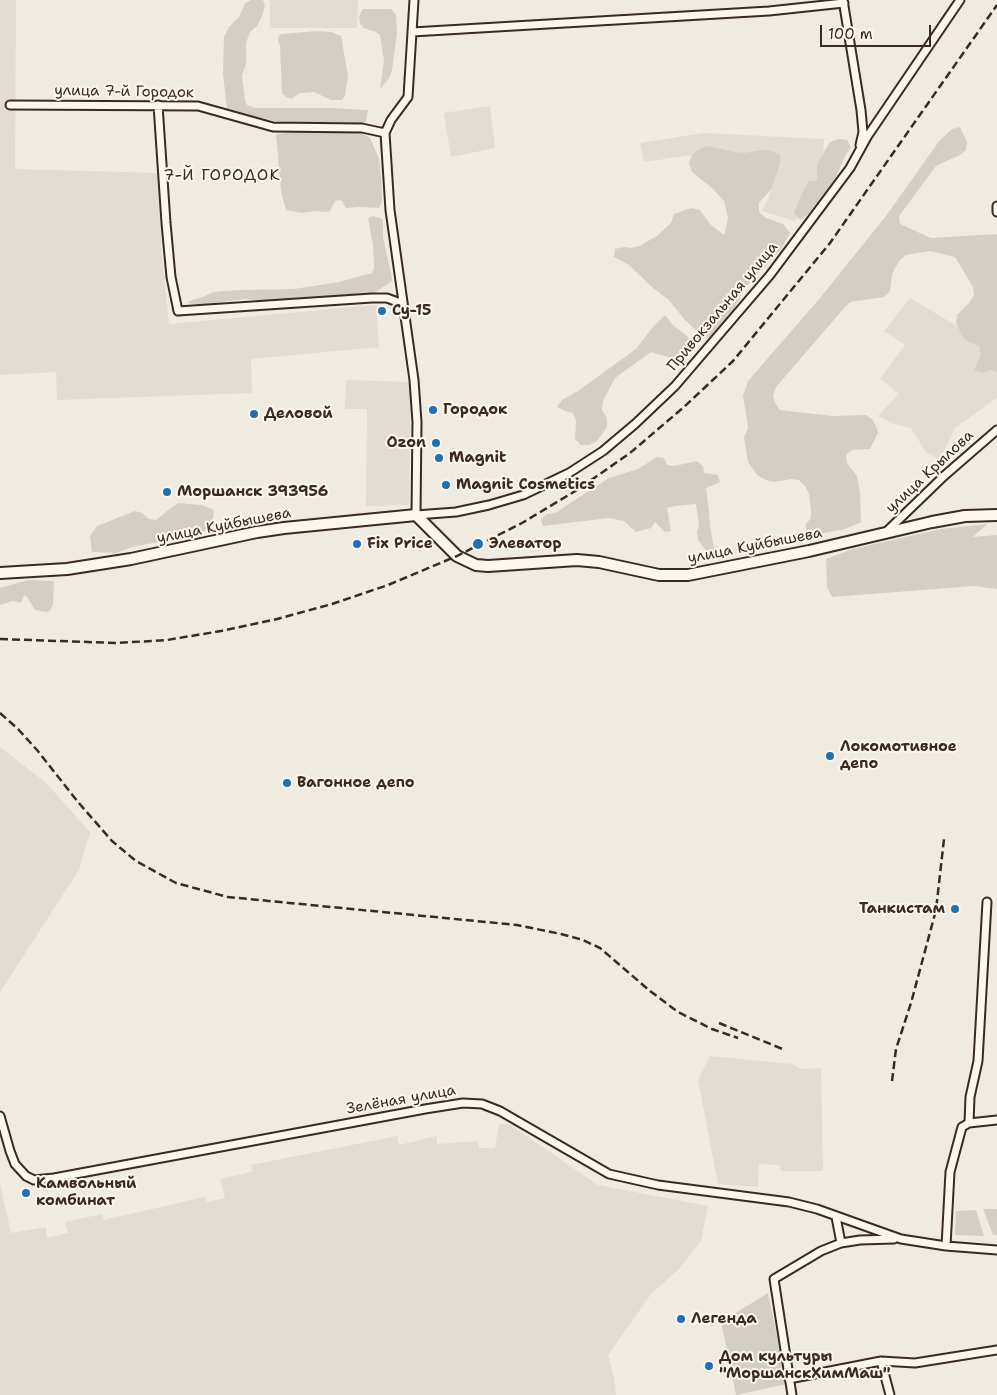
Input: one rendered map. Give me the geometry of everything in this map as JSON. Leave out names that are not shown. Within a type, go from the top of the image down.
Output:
[{"type":"street","points":[[414,0],[408,97],[391,120],[385,133],[390,210],[415,397],[417,422],[416,515]]},
{"type":"street","name":"Привокзальная улица","points":[[416,515],[456,512],[523,495],[569,473],[603,451],[635,424],[675,386],[770,274],[850,168],[864,137],[960,0]]},
{"type":"street","points":[[412,32],[769,11],[844,2],[864,137]]},
{"type":"street","name":"улица 7-й Городок","points":[[10,105],[198,106],[272,127],[362,128],[385,133]]},
{"type":"street","points":[[158,105],[167,232],[178,311],[372,298],[387,298],[403,304]]},
{"type":"street","points":[[997,206],[997,212]]},
{"type":"street","name":"улица Крылова","points":[[883,534],[944,476],[997,430]]},
{"type":"street","name":"улица Куйбышева","points":[[0,573],[66,569],[131,559],[277,529],[416,515],[457,556],[476,565],[488,566],[577,560],[592,561],[659,575],[688,575],[726,569],[932,522],[964,516],[997,515]]},
{"type":"street","points":[[969,1123],[970,1096],[978,1061],[987,902]]},
{"type":"street","name":"Зелёная улица","points":[[0,1116],[15,1164],[26,1176],[34,1180],[54,1178],[463,1103],[482,1104],[500,1111],[609,1174],[658,1185],[789,1202],[817,1209],[901,1239],[946,1246],[997,1250]]},
{"type":"street","points":[[946,1246],[950,1172],[962,1127],[969,1123],[997,1120]]},
{"type":"street","points":[[836,1217],[842,1243]]},
{"type":"street","name":"Зелёная улица","points":[[789,1379],[774,1279],[821,1251],[842,1243],[860,1240],[901,1239]]},
{"type":"street","points":[[792,1395],[789,1379],[882,1361],[915,1363],[997,1350]]},
{"type":"street","points":[[882,1361],[890,1395]]},
{"type":"shaded area","points":[[0,0],[16,0],[15,169],[158,173],[162,258],[169,324],[376,305],[379,347],[251,359],[252,393],[57,400],[56,372],[0,375]]},
{"type":"shaded area","points":[[251,0],[263,0],[265,5],[257,26],[250,32],[246,43],[246,63],[242,76],[247,105],[255,108],[368,110],[366,122],[356,125],[294,125],[227,109],[223,74],[224,37],[229,27],[239,17],[245,3]]},
{"type":"shaded area","points":[[270,0],[358,0],[357,28],[270,28]]},
{"type":"shaded area","points":[[363,9],[391,9],[396,15],[397,33],[392,70],[389,78],[380,89],[384,61],[380,35],[364,28],[360,24],[359,16]]},
{"type":"shaded area","points":[[317,31],[331,32],[341,36],[348,76],[345,96],[342,100],[331,100],[314,92],[300,93],[291,99],[282,93],[279,35]]},
{"type":"shaded area","points":[[490,106],[495,148],[451,157],[444,113]]},
{"type":"shaded area","points":[[960,127],[967,142],[966,150],[960,155],[936,166],[899,216],[900,224],[931,238],[997,235],[997,372],[990,370],[982,373],[974,370],[981,355],[979,346],[964,339],[956,323],[957,315],[974,295],[973,287],[955,257],[930,251],[906,255],[895,268],[890,291],[884,297],[850,302],[776,387],[773,395],[775,403],[780,410],[832,416],[866,415],[872,419],[876,426],[878,433],[870,449],[852,450],[846,455],[847,463],[857,476],[860,493],[861,522],[845,529],[814,535],[806,532],[806,524],[811,518],[811,510],[809,494],[805,486],[799,480],[791,479],[774,482],[766,480],[758,476],[748,462],[744,437],[748,428],[743,396],[748,381],[820,298],[886,216],[940,140],[952,129]]},
{"type":"shaded area","points":[[308,131],[357,133],[370,138],[379,159],[382,201],[379,208],[346,208],[340,200],[335,201],[330,211],[327,212],[302,213],[286,210],[281,191],[276,134]]},
{"type":"shaded area","points":[[704,133],[824,139],[821,178],[795,221],[761,211],[769,198],[777,158],[706,153],[644,162],[640,143]]},
{"type":"shaded area","points":[[839,139],[847,140],[851,147],[835,179],[808,214],[800,220],[794,213],[801,196],[809,181],[817,181],[817,165],[830,142]]},
{"type":"shaded area","points":[[707,146],[744,153],[762,150],[771,151],[780,155],[780,164],[774,181],[771,189],[759,203],[759,212],[766,218],[783,224],[790,233],[781,249],[746,287],[733,310],[712,338],[703,337],[685,320],[668,299],[654,289],[629,265],[614,257],[615,249],[632,248],[641,245],[657,236],[671,223],[674,214],[691,208],[700,210],[710,224],[724,235],[728,218],[724,201],[712,188],[692,172],[689,163],[692,155],[699,149]]},
{"type":"shaded area","points":[[372,216],[383,220],[383,237],[392,278],[392,281],[374,293],[338,298],[269,302],[245,299],[199,305],[187,303],[213,292],[294,289],[339,282],[372,273],[374,268],[373,245],[368,218]]},
{"type":"shaded area","points":[[910,298],[987,344],[997,362],[997,398],[955,428],[940,459],[926,452],[911,428],[894,424],[878,416],[899,394],[880,379],[905,345],[884,331]]},
{"type":"shaded area","points":[[665,315],[673,325],[688,337],[690,345],[685,362],[676,361],[651,352],[615,378],[603,401],[602,410],[607,418],[607,427],[597,441],[589,445],[581,445],[575,439],[576,421],[573,413],[557,407],[562,400],[578,391],[636,349]]},
{"type":"shaded area","points":[[346,380],[411,382],[409,505],[366,506],[367,409],[345,409]]},
{"type":"shaded area","points":[[657,457],[664,458],[667,465],[674,466],[697,461],[703,466],[704,473],[718,475],[720,482],[706,488],[714,548],[707,552],[698,540],[697,532],[699,525],[696,504],[667,508],[671,531],[665,532],[655,522],[651,528],[636,532],[624,521],[609,518],[543,526],[541,519],[547,514],[555,513],[609,478],[638,469]]},
{"type":"shaded area","points":[[179,503],[201,505],[212,509],[214,511],[213,519],[208,530],[185,538],[135,546],[116,553],[92,552],[90,536],[97,526],[135,511],[142,513],[149,519],[156,520]]},
{"type":"shaded area","points":[[987,524],[973,537],[997,535],[997,589],[974,586],[832,597],[827,587],[826,559],[853,549],[941,529]]},
{"type":"shaded area","points":[[28,580],[53,581],[53,604],[50,611],[35,610],[24,595],[21,603],[13,601],[0,605],[0,588]]},
{"type":"shaded area","points":[[0,747],[46,783],[90,832],[79,870],[0,992]]},
{"type":"shaded area","points":[[710,1056],[792,1064],[802,1069],[821,1068],[823,1171],[781,1171],[780,1165],[759,1164],[758,1187],[718,1184],[698,1080]]},
{"type":"shaded area","points":[[499,1124],[509,1124],[598,1185],[708,1206],[701,1241],[678,1270],[651,1294],[608,1355],[614,1377],[616,1395],[0,1395],[0,1183],[11,1233],[46,1227],[47,1238],[68,1233],[65,1222],[102,1214],[104,1220],[205,1197],[207,1202],[225,1198],[220,1179],[252,1172],[251,1165],[397,1136],[399,1145],[437,1136],[437,1144],[477,1141],[479,1148],[495,1148]]},
{"type":"shaded area","points":[[983,1209],[997,1209],[997,1235],[993,1235]]},
{"type":"shaded area","points":[[976,1210],[984,1236],[955,1235],[956,1211]]},
{"type":"shaded area","points":[[768,1293],[787,1384],[736,1395],[721,1322]]},
{"type":"railway","points":[[0,639],[117,643],[167,640],[277,619],[332,604],[388,585],[457,556],[522,523],[577,490],[630,453],[684,407],[733,361],[830,243],[997,5]]},
{"type":"railway","points":[[0,713],[37,750],[112,841],[136,861],[176,883],[228,897],[517,925],[583,940],[600,948],[650,991],[678,1012],[712,1029],[738,1038]]},
{"type":"railway","points":[[892,1081],[896,1049],[911,1003],[936,910],[944,839]]},
{"type":"railway","points":[[719,1023],[785,1050]]},
{"type":"place","name":"Су-15","points":[[382,311]]},
{"type":"place","name":"Городок","points":[[433,410]]},
{"type":"place","name":"Деловой","points":[[254,414]]},
{"type":"place","name":"Ozon","points":[[436,443]]},
{"type":"place","name":"Magnit","points":[[439,458]]},
{"type":"place","name":"Magnit Cosmetics","points":[[446,485]]},
{"type":"place","name":"Моршанск 393956","points":[[167,492]]},
{"type":"place","name":"Fix Price","points":[[357,544]]},
{"type":"place","name":"Элеватор","points":[[478,544]]},
{"type":"place","name":"Локомотивное депо","points":[[830,756]]},
{"type":"place","name":"Вагонное депо","points":[[287,783]]},
{"type":"place","name":"Танкистам","points":[[955,909]]},
{"type":"place","name":"Камвольный комбинат","points":[[26,1193]]},
{"type":"place","name":"Легенда","points":[[681,1319]]},
{"type":"place","name":"Дом культуры \"МоршанскХимМаш\"","points":[[709,1366]]},
{"type":"district","name":"7-Й ГОРОДОК","points":[[222,176]]}]
